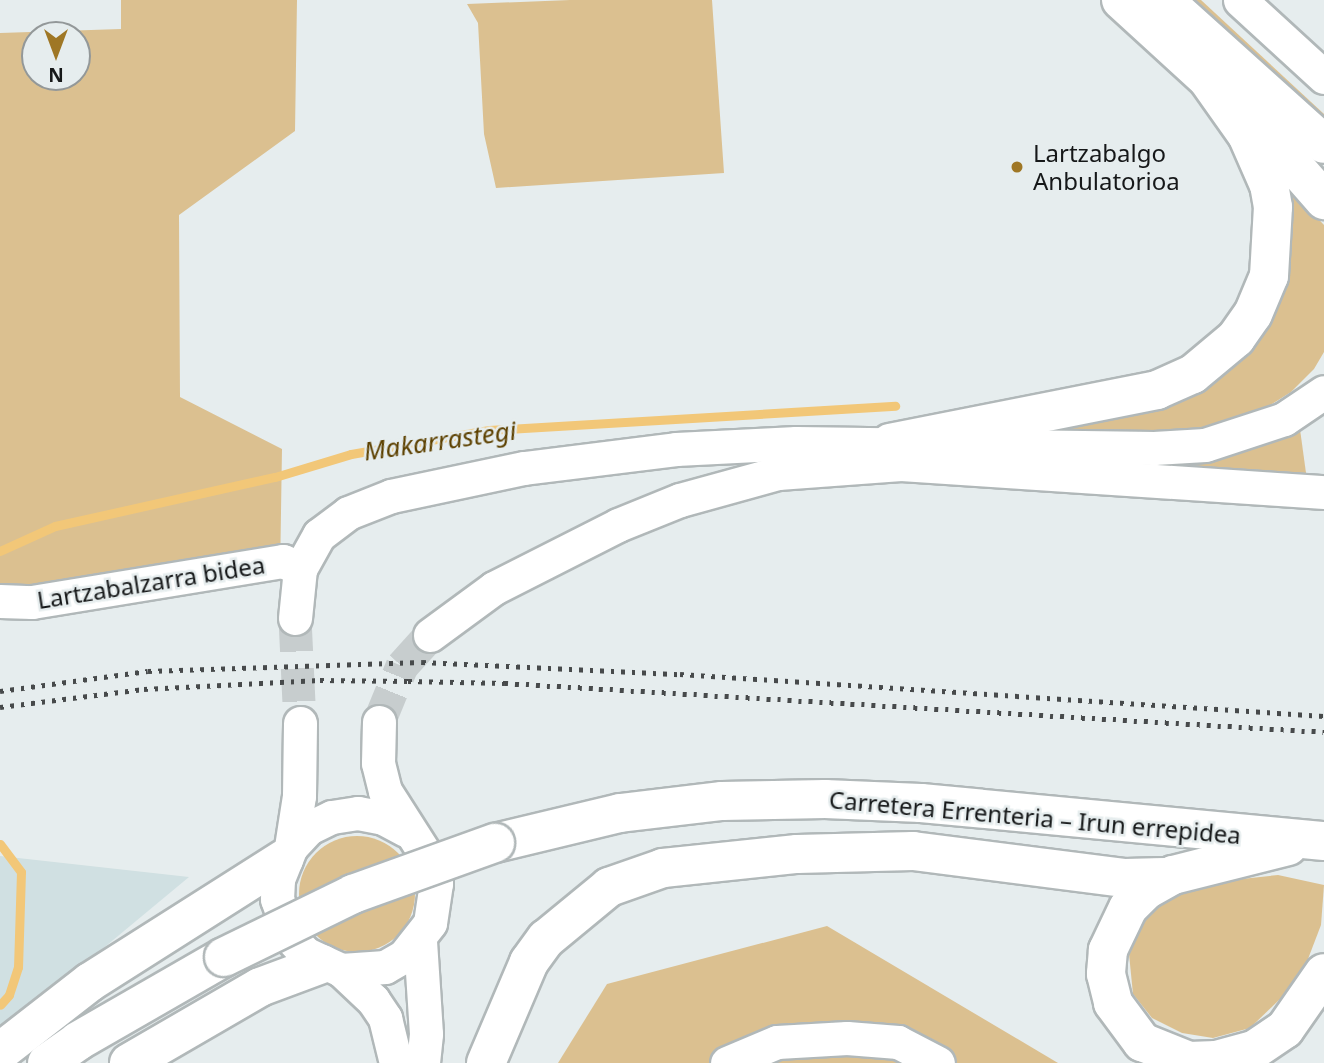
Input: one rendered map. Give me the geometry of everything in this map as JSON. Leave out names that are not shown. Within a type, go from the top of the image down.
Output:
[{"type":"main road","points":[[1121,0],[1261,128],[1324,200]]},
{"type":"main road","points":[[1164,0],[1324,144]]},
{"type":"main road","points":[[890,443],[1157,390],[1193,374],[1236,338],[1253,314],[1269,276],[1273,207],[1269,185],[1247,135],[1208,80]]},
{"type":"main road","name":"Carretera Errenteria – Irun errepidea","points":[[47,1063],[100,1027],[224,957],[353,894],[495,842],[620,813],[722,801],[825,799],[921,803],[1316,840]]},
{"type":"main road","points":[[486,1063],[514,993],[546,939],[609,887],[663,868],[770,856],[913,851],[1125,878],[1166,877],[1316,840]]},
{"type":"main road","points":[[0,1052],[90,982],[287,853]]},
{"type":"main road","points":[[1166,877],[1128,908],[1108,950],[1106,974],[1113,1003],[1142,1041],[1189,1061],[1216,1060],[1254,1051],[1301,1011],[1324,973]]},
{"type":"main road","points":[[129,1063],[260,987],[331,967]]},
{"type":"street","points":[[1240,0],[1324,77]]},
{"type":"street","points":[[295,618],[300,569],[329,525],[365,506],[416,490],[523,468],[676,449],[890,443],[1154,448],[1205,445],[1284,419],[1324,392]]},
{"type":"street","points":[[430,635],[506,581],[618,524],[680,500],[778,473],[901,464],[1324,492]]},
{"type":"street","name":"Lartzabalzarra bidea","points":[[0,601],[32,602],[283,561],[300,569]]},
{"type":"street","points":[[379,722],[378,763],[385,791],[406,830],[431,863],[436,883],[436,903],[420,941],[426,1034],[424,1063]]},
{"type":"street","points":[[300,723],[299,796],[276,900],[281,920],[291,938],[373,1000],[392,1039],[396,1063]]},
{"type":"street","points":[[287,853],[320,822],[358,813],[383,818],[406,830]]},
{"type":"street","points":[[331,967],[385,967],[420,941]]},
{"type":"street","points":[[727,1063],[777,1042],[847,1038],[898,1041],[938,1063]]},
{"type":"shaded area","points":[[121,0],[297,0],[295,131],[179,215],[180,397],[282,449],[280,576],[0,611],[0,33],[21,32],[21,91],[91,91],[91,30],[121,29]]},
{"type":"shaded area","points":[[570,0],[712,0],[724,173],[496,188],[484,134],[478,23],[467,4]]},
{"type":"shaded area","points":[[1181,0],[1201,0],[1324,114],[1324,127]]},
{"type":"shaded area","points":[[1277,175],[1324,225],[1324,352],[1314,369],[1291,392],[1259,412],[1214,428],[1165,432],[1031,432],[1237,357]]},
{"type":"shaded area","points":[[1299,422],[1306,473],[1124,461]]},
{"type":"shaded area","points":[[357,836],[379,841],[398,853],[410,872],[415,894],[410,916],[398,935],[379,947],[357,952],[335,947],[316,935],[304,916],[299,894],[304,872],[316,853],[335,841]]},
{"type":"shaded area","points":[[0,856],[189,877],[0,1034]]},
{"type":"shaded area","points":[[1278,875],[1324,885],[1321,925],[1303,972],[1281,998],[1250,1028],[1213,1038],[1182,1033],[1152,1018],[1133,994],[1129,954],[1141,923],[1168,898],[1223,881]]},
{"type":"shaded area","points":[[827,926],[1058,1063],[558,1063],[607,984]]},
{"type":"waterway","name":"Makarrastegi","points":[[0,551],[55,526],[275,477],[351,454],[489,430],[895,406]]},
{"type":"waterway","name":"Makarrastegi","points":[[0,844],[21,872],[18,967],[9,995],[0,1005]]},
{"type":"tunnel","points":[[295,618],[300,723]]},
{"type":"tunnel","points":[[379,722],[402,666],[430,635]]},
{"type":"railway","points":[[0,691],[148,671],[422,662],[680,674],[1324,716]]},
{"type":"railway","points":[[0,707],[144,689],[320,680],[408,681],[505,683],[1324,732]]},
{"type":"place","name":"Lartzabalgo Anbulatorioa","points":[[1017,167]]}]
